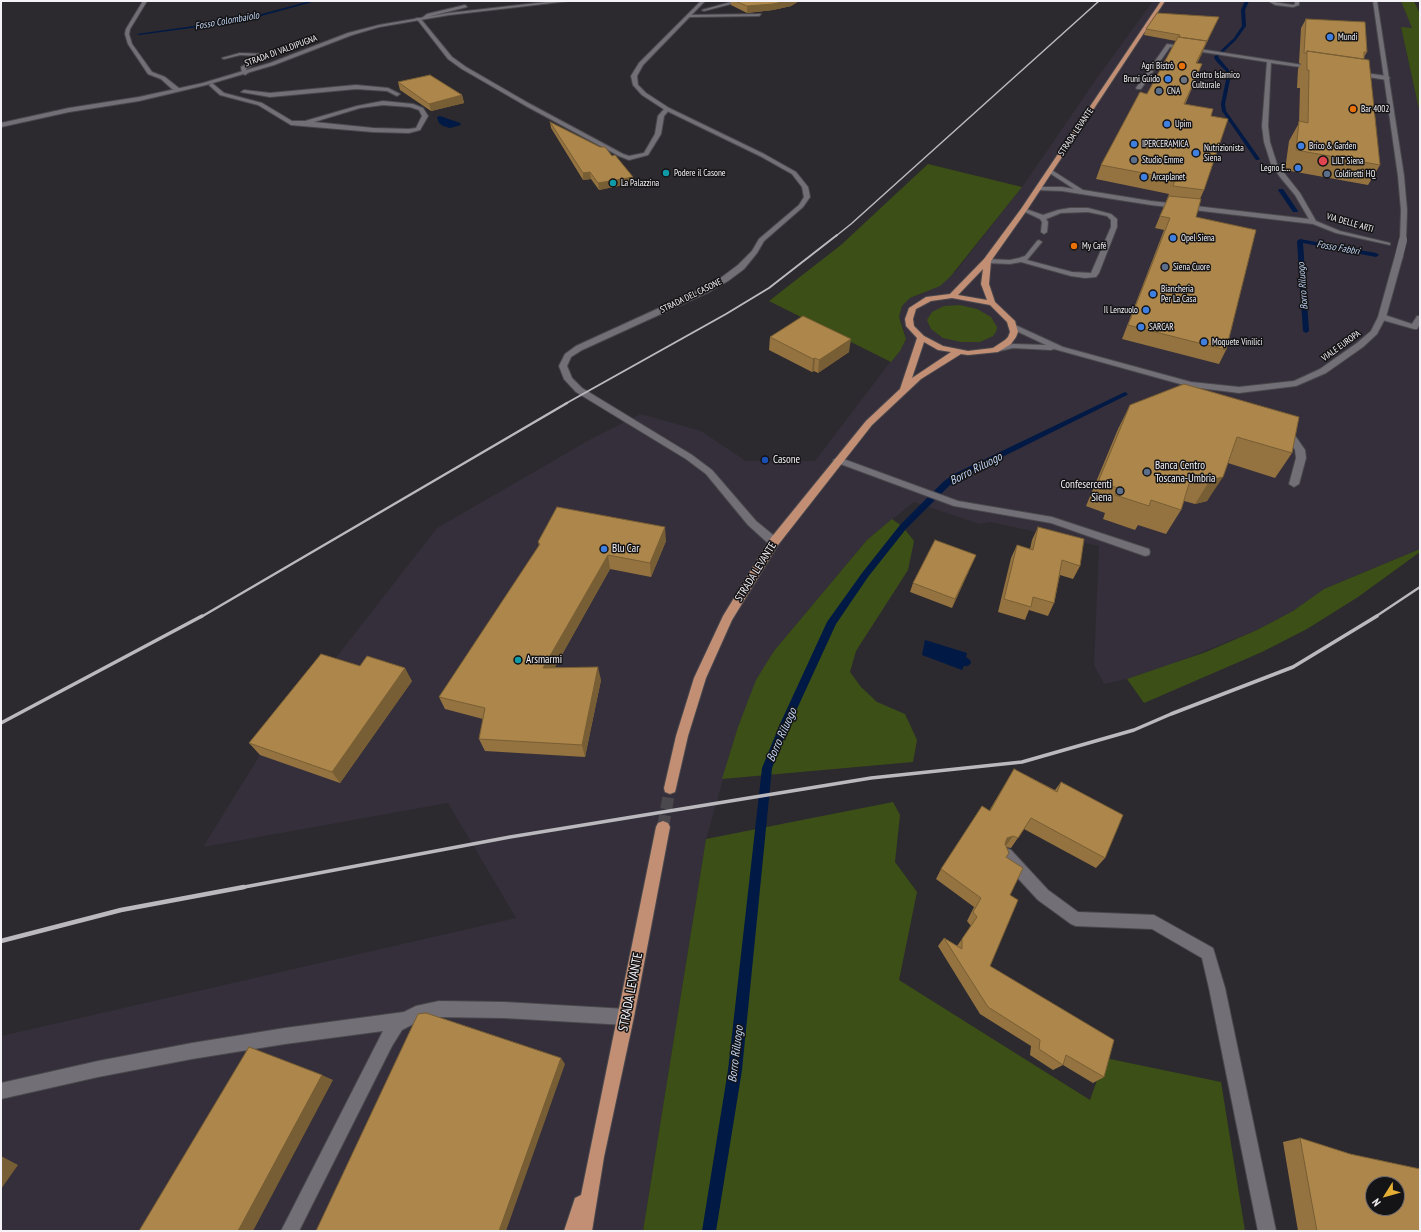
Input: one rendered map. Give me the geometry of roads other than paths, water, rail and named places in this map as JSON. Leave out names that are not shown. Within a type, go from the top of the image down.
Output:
[{"type":"main road","name":"STRADA LEVANTE","points":[[952,296],[987,261],[1024,210],[1163,1]]},
{"type":"main road","points":[[987,261],[985,284],[992,303],[1006,315],[1014,326],[1012,338],[1008,342],[995,350],[978,353],[959,352],[934,346],[921,338],[910,326],[909,319],[913,308],[929,299],[952,296],[992,303]]},
{"type":"main road","name":"STRADA LEVANTE","points":[[903,391],[921,338]]},
{"type":"main road","name":"STRADA LEVANTE","points":[[670,788],[682,736],[700,678],[727,620],[774,542],[869,423],[923,374],[950,356],[959,352]]},
{"type":"main road","name":"STRADA LEVANTE","points":[[583,1231],[596,1157],[626,1017],[663,827]]},
{"type":"main road","name":"STRADA LEVANTE","points":[[573,1231],[596,1157]]},
{"type":"street","points":[[145,1],[128,28],[127,34],[130,44],[150,73],[163,78],[178,90]]},
{"type":"street","name":"STRADA DI VALDIPUGNA","points":[[1,125],[69,110],[139,99],[204,84],[244,73],[297,55],[350,34],[379,26],[476,11],[567,1]]},
{"type":"street","name":"STRADA DEL CASONE","points":[[703,1],[641,64],[634,76],[636,85],[644,94],[667,109],[762,155],[794,173],[805,187],[807,197],[801,206],[761,240],[755,252],[741,267],[725,279],[706,290],[579,348],[568,356],[563,366],[564,372],[579,390],[689,457],[709,472],[752,523],[774,542]]},
{"type":"street","points":[[691,14],[740,1]]},
{"type":"street","points":[[1270,1],[1274,4],[1290,6],[1298,5],[1297,1]]},
{"type":"street","name":"VIALE EUROPA","points":[[995,350],[1012,346],[1060,349],[1191,384],[1239,390],[1268,388],[1296,383],[1323,371],[1360,345],[1374,332],[1382,317],[1403,240],[1404,198],[1375,1]]},
{"type":"street","points":[[424,18],[429,15],[465,6]]},
{"type":"street","points":[[691,14],[759,15]]},
{"type":"street","points":[[418,19],[450,58],[464,68],[528,105],[629,158],[646,154],[658,134],[661,116],[667,109]]},
{"type":"street","points":[[1139,88],[1169,45],[1269,62],[1316,68]]},
{"type":"street","points":[[224,58],[240,54],[264,55],[264,57],[243,68],[244,73]]},
{"type":"street","name":"VIA DELLE ARTI","points":[[1269,62],[1265,126],[1270,155],[1274,164],[1282,176],[1298,194],[1308,214],[1314,222],[1334,230],[1388,244]]},
{"type":"street","points":[[1348,72],[1387,78]]},
{"type":"street","points":[[204,84],[228,89]]},
{"type":"street","points":[[212,86],[222,94],[260,104],[291,123],[373,130],[409,131],[418,129],[425,116],[421,109],[411,105],[382,103],[352,108],[305,123]]},
{"type":"street","points":[[236,91],[257,95],[270,95],[356,87],[388,90],[397,94]]},
{"type":"street","points":[[1050,171],[1083,192]]},
{"type":"street","points":[[1038,189],[1083,192],[1151,203],[1314,222]]},
{"type":"street","points":[[1024,210],[1042,218],[1045,222],[1044,232]]},
{"type":"street","points":[[1021,260],[1071,274],[1085,276],[1093,275],[1114,227],[1114,219],[1109,215],[1088,210],[1070,210],[1042,218]]},
{"type":"street","points":[[987,261],[1010,262],[1021,260],[1027,257],[1039,242]]},
{"type":"street","points":[[1382,317],[1414,328],[1420,318]]},
{"type":"street","name":"VIALE EUROPA","points":[[1014,326],[1060,349]]},
{"type":"street","points":[[1183,390],[1191,384]]},
{"type":"street","points":[[1272,431],[1293,439],[1299,446],[1301,458],[1294,484]]},
{"type":"street","points":[[838,460],[957,504],[1052,520],[1145,552]]},
{"type":"street","points":[[1006,855],[1043,895],[1076,919],[1154,922],[1208,952],[1217,988],[1266,1231]]},
{"type":"street","points":[[290,1231],[386,1040],[397,1025],[416,1014],[439,1009],[504,1010],[626,1017]]},
{"type":"street","points":[[1,1091],[98,1069],[192,1051],[285,1036],[406,1020]]},
{"type":"water","points":[[440,116],[460,123],[461,125],[450,128],[443,126],[439,123],[437,117]]},
{"type":"water","points":[[925,640],[967,653],[966,657],[971,663],[968,666],[964,666],[962,670],[922,655]]},
{"type":"waterway","name":"Fosso Colombaiolo","points":[[139,34],[243,20],[314,1]]},
{"type":"waterway","name":"Borro Riluogo","points":[[1247,1],[1243,10],[1244,26],[1235,39],[1216,57],[1228,71],[1229,75],[1223,104],[1224,111],[1258,159]]},
{"type":"waterway","name":"Borro Riluogo","points":[[1281,190],[1295,211]]},
{"type":"waterway","name":"Borro Riluogo","points":[[1306,331],[1300,241],[1376,255]]},
{"type":"waterway","name":"Borro Riluogo","points":[[709,1231],[735,1070],[767,768],[785,724],[832,622],[865,575],[903,527],[946,484],[957,476],[1125,394]]},
{"type":"tunnel","points":[[663,827],[670,788]]},
{"type":"railway","points":[[836,236],[1099,1]]},
{"type":"railway","points":[[565,404],[726,314],[769,288],[837,235]]},
{"type":"railway","points":[[201,617],[567,403]]},
{"type":"railway","points":[[1375,617],[1420,587]]},
{"type":"railway","points":[[1,723],[202,616]]},
{"type":"railway","points":[[239,888],[510,837],[871,778],[1022,762],[1134,730],[1171,714],[1293,667],[1377,616]]},
{"type":"railway","points":[[1,941],[121,910],[244,887]]},
{"type":"place","name":"Mundi","points":[[1330,37]]},
{"type":"place","name":"Agri Bistrò","points":[[1182,66]]},
{"type":"place","name":"Bruni Guido","points":[[1168,79]]},
{"type":"place","name":"Centro Islamico Culturale","points":[[1184,80]]},
{"type":"place","name":"CNA","points":[[1159,91]]},
{"type":"place","name":"Bar 4002","points":[[1353,109]]},
{"type":"place","name":"Upim","points":[[1167,124]]},
{"type":"place","name":"IPERCERAMICA","points":[[1134,144]]},
{"type":"place","name":"Brico & Garden","points":[[1301,146]]},
{"type":"place","name":"Nutrizionista Siena","points":[[1196,153]]},
{"type":"place","name":"Studio Emme","points":[[1134,160]]},
{"type":"place","name":"LILT Siena","points":[[1323,161]]},
{"type":"place","name":"Legno E...","points":[[1298,168]]},
{"type":"place","name":"Podere il Casone","points":[[666,173]]},
{"type":"place","name":"Coldiretti HQ","points":[[1327,174]]},
{"type":"place","name":"Arcaplanet","points":[[1144,177]]},
{"type":"place","name":"La Palazzina","points":[[613,183]]},
{"type":"place","name":"Opel Siena","points":[[1173,238]]},
{"type":"place","name":"My Café","points":[[1074,246]]},
{"type":"place","name":"Siena Cuore","points":[[1165,267]]},
{"type":"place","name":"Biancheria Per La Casa","points":[[1153,294]]},
{"type":"place","name":"Il Lenzuolo","points":[[1146,310]]},
{"type":"place","name":"SARCAR","points":[[1141,327]]},
{"type":"place","name":"Moquete Vinilici","points":[[1204,342]]},
{"type":"place","name":"Casone","points":[[765,460]]},
{"type":"place","name":"Banca Centro Toscana-Umbria","points":[[1147,472]]},
{"type":"place","name":"Confesercenti Siena","points":[[1120,491]]},
{"type":"place","name":"Blu Car","points":[[604,549]]},
{"type":"place","name":"Arsmarmi","points":[[518,660]]},
{"type":"water label","name":"Fosso Fabbri","points":[[1338,248]]}]
